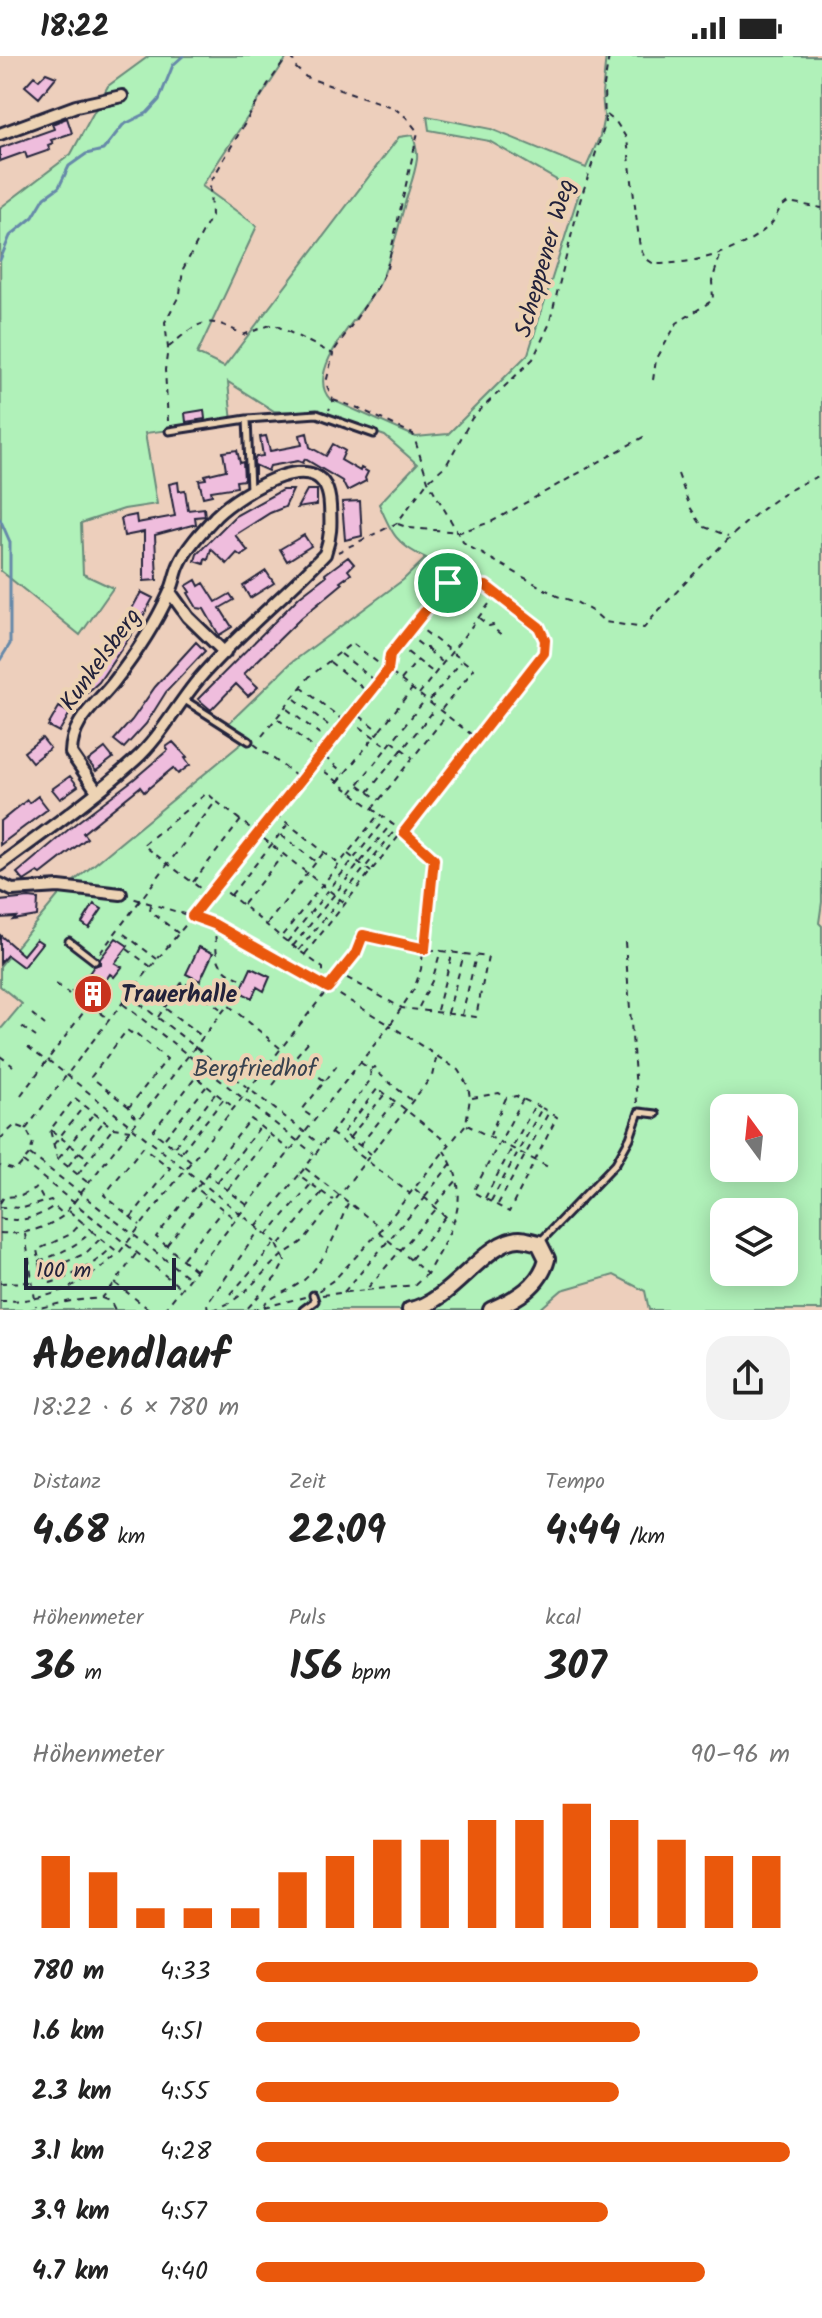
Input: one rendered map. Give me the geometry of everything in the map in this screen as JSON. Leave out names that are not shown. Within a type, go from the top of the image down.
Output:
[{"type":"main road","points":[[410,1310],[436,1299],[502,1244],[519,1239],[539,1243],[547,1259],[543,1273],[531,1287],[491,1310]]},
{"type":"street","points":[[0,134],[76,106],[122,96]]},
{"type":"street","name":"Kunkelsberg","points":[[97,791],[71,753],[74,731],[82,716],[125,668],[170,592],[179,563],[217,515],[250,491],[285,474],[316,476],[330,496],[332,534],[325,554]]},
{"type":"street","points":[[0,865],[97,791],[154,741],[182,698],[325,554]]},
{"type":"street","name":"Kunkelsberg","points":[[170,592],[188,617],[225,653]]},
{"type":"street","points":[[0,884],[12,890],[71,887],[121,894]]},
{"type":"lane","points":[[169,431],[247,419],[317,414],[374,434]]},
{"type":"lane","points":[[247,419],[250,491]]},
{"type":"lane","points":[[182,698],[249,741]]},
{"type":"lane","points":[[69,941],[95,961]]},
{"type":"lane","points":[[539,1243],[616,1163],[630,1138],[639,1112],[656,1114]]},
{"type":"lane","points":[[303,1310],[315,1301],[313,1295]]},
{"type":"path","points":[[169,431],[165,322],[180,294],[183,269],[211,217],[210,183],[268,84],[290,56],[295,67],[306,77],[394,108],[418,132],[387,268],[332,354],[326,383],[333,400],[327,416]]},
{"type":"path","name":"Scheppener Weg","points":[[325,554],[341,551],[397,523],[428,481],[447,464],[472,418],[533,359],[543,340],[580,201],[605,125],[604,86],[609,56]]},
{"type":"path","points":[[606,115],[616,122],[627,139],[636,229],[645,258],[654,264],[721,253],[772,224],[778,208],[788,202],[822,208]]},
{"type":"path","points":[[653,380],[656,360],[677,323],[713,300],[712,281],[721,253]]},
{"type":"path","points":[[168,348],[198,323],[222,322],[243,335],[273,324],[332,354]]},
{"type":"path","points":[[333,400],[358,408],[413,434],[428,481],[463,542],[557,596],[576,602],[605,622],[644,628],[662,604],[729,536],[790,491],[822,475]]},
{"type":"path","points":[[397,523],[409,528],[460,532],[491,522],[647,435]]},
{"type":"path","points":[[678,474],[690,507],[702,526],[729,536]]},
{"type":"path","points":[[26,1129],[378,683],[388,670],[390,655],[445,586],[452,582],[480,583],[539,627],[544,634],[544,653],[305,954]]},
{"type":"path","points":[[419,694],[497,594]]},
{"type":"path","points":[[478,617],[489,626],[493,625],[503,636]]},
{"type":"path","points":[[415,624],[474,669],[440,710]]},
{"type":"path","points":[[407,634],[443,663]]},
{"type":"path","points":[[262,736],[301,687],[352,643],[477,739]]},
{"type":"path","points":[[398,645],[435,674]]},
{"type":"path","points":[[339,653],[378,683]]},
{"type":"path","points":[[401,680],[417,660]]},
{"type":"path","points":[[329,661],[370,693]]},
{"type":"path","points":[[351,793],[462,661]]},
{"type":"path","points":[[301,687],[388,747]]},
{"type":"path","points":[[338,782],[412,689]]},
{"type":"path","points":[[293,698],[338,733]]},
{"type":"path","points":[[368,792],[436,707]]},
{"type":"path","points":[[285,708],[330,743]]},
{"type":"path","points":[[355,712],[379,731]]},
{"type":"path","points":[[372,809],[446,716]]},
{"type":"path","points":[[277,718],[345,773]]},
{"type":"path","points":[[249,741],[301,780]]},
{"type":"path","points":[[392,741],[413,757]]},
{"type":"path","points":[[164,1310],[390,1025],[414,989],[425,949],[434,859],[315,763]]},
{"type":"path","points":[[358,784],[379,800]]},
{"type":"path","points":[[210,896],[143,845],[207,793],[345,903]]},
{"type":"path","points":[[95,961],[216,801]]},
{"type":"path","points":[[275,813],[339,864]]},
{"type":"path","points":[[281,937],[379,814]]},
{"type":"path","points":[[287,942],[386,819]]},
{"type":"path","points":[[192,883],[241,820]]},
{"type":"path","points":[[230,895],[288,824]]},
{"type":"path","points":[[293,946],[392,824]]},
{"type":"path","points":[[299,950],[397,827]]},
{"type":"path","points":[[280,834],[316,862]]},
{"type":"path","points":[[266,925],[324,852]]},
{"type":"path","points":[[348,853],[371,872]]},
{"type":"path","points":[[242,905],[283,854]]},
{"type":"path","points":[[218,885],[323,968],[323,976],[318,982]]},
{"type":"path","points":[[121,894],[214,924],[390,1025],[458,1070],[468,1086],[470,1098],[466,1124],[380,1230],[335,1279],[313,1295]]},
{"type":"path","points":[[151,903],[150,911],[179,933]]},
{"type":"path","points":[[214,924],[218,965],[223,971],[243,980]]},
{"type":"path","points":[[124,934],[158,960]]},
{"type":"path","points":[[0,1301],[35,1300],[79,1285],[119,1253],[340,974],[356,953],[363,935],[425,949],[488,957],[476,1017],[402,1008],[340,974]]},
{"type":"path","points":[[625,942],[633,1014],[634,1089],[639,1112]]},
{"type":"path","points":[[127,949],[152,967]]},
{"type":"path","points":[[419,1008],[432,981],[441,949]]},
{"type":"path","points":[[436,1011],[453,951]]},
{"type":"path","points":[[448,1013],[464,953]]},
{"type":"path","points":[[462,1015],[477,955]]},
{"type":"path","points":[[157,1017],[183,981],[223,1011]]},
{"type":"path","points":[[56,984],[111,1020]]},
{"type":"path","points":[[129,995],[321,1145]]},
{"type":"path","points":[[122,1004],[314,1154]]},
{"type":"path","points":[[0,1233],[41,1229],[64,1215],[228,1005],[292,1061],[325,1081]]},
{"type":"path","points":[[165,1008],[203,1038]]},
{"type":"path","points":[[21,1095],[86,1009]]},
{"type":"path","points":[[32,1014],[45,1025]]},
{"type":"path","points":[[22,1027],[36,1037]]},
{"type":"path","points":[[129,1107],[167,1059],[133,1031],[127,1030],[91,1077],[129,1107],[139,1120]]},
{"type":"path","points":[[273,1085],[308,1042]]},
{"type":"path","points":[[28,1047],[134,1127],[277,1243],[285,1261],[277,1276],[246,1310]]},
{"type":"path","points":[[360,1062],[370,1069],[371,1079],[258,1227],[207,1304],[211,1310],[238,1299],[284,1254],[304,1240],[432,1076],[437,1055]]},
{"type":"path","points":[[0,1056],[13,1066]]},
{"type":"path","points":[[315,1119],[302,1110],[339,1063]]},
{"type":"path","points":[[370,1069],[375,1067],[378,1073],[413,1101]]},
{"type":"path","points":[[191,1161],[153,1131],[196,1077],[234,1108]]},
{"type":"path","points":[[164,1139],[207,1086]]},
{"type":"path","points":[[371,1154],[343,1133],[378,1088],[450,1145]]},
{"type":"path","points":[[174,1147],[216,1093]]},
{"type":"path","points":[[470,1098],[499,1093],[506,1098],[516,1096],[523,1099],[542,1108],[557,1117],[509,1212],[473,1192],[523,1099]]},
{"type":"path","points":[[349,1138],[385,1094]]},
{"type":"path","points":[[50,1130],[75,1098],[113,1128],[131,1130]]},
{"type":"path","points":[[489,1136],[506,1098]]},
{"type":"path","points":[[181,1152],[223,1099]]},
{"type":"path","points":[[360,1145],[394,1102]]},
{"type":"path","points":[[485,1199],[535,1105]]},
{"type":"path","points":[[54,1145],[84,1106]]},
{"type":"path","points":[[491,1202],[542,1108]]},
{"type":"path","points":[[497,1205],[549,1112]]},
{"type":"path","points":[[58,1159],[94,1113]]},
{"type":"path","points":[[196,1271],[156,1237],[251,1119],[290,1151]]},
{"type":"path","points":[[67,1167],[104,1121]]},
{"type":"path","points":[[466,1124],[550,1168]]},
{"type":"path","points":[[0,1139],[11,1127],[26,1129],[32,1138],[30,1154],[23,1162],[13,1170],[0,1166]]},
{"type":"path","points":[[217,1182],[260,1127]]},
{"type":"path","points":[[77,1175],[113,1128]]},
{"type":"path","points":[[50,1130],[89,1160]]},
{"type":"path","points":[[50,1130],[58,1159],[88,1183]]},
{"type":"path","points":[[331,1133],[410,1193]]},
{"type":"path","points":[[227,1190],[270,1135]]},
{"type":"path","points":[[141,1226],[104,1195],[149,1139]]},
{"type":"path","points":[[131,1217],[170,1168],[143,1147]]},
{"type":"path","points":[[253,1310],[313,1295],[415,1285],[427,1274],[453,1222],[459,1200],[458,1178],[444,1151]]},
{"type":"path","points":[[30,1154],[190,1279]]},
{"type":"path","points":[[23,1162],[182,1288]]},
{"type":"path","points":[[344,1293],[452,1163]]},
{"type":"path","points":[[305,1168],[348,1202],[427,1274]]},
{"type":"path","points":[[207,1174],[247,1206]]},
{"type":"path","points":[[299,1175],[334,1201]]},
{"type":"path","points":[[366,1290],[458,1178]]},
{"type":"path","points":[[267,1235],[311,1184]]},
{"type":"path","points":[[0,1203],[4,1197],[21,1196],[37,1188],[44,1201]]},
{"type":"path","points":[[197,1188],[236,1219]]},
{"type":"path","points":[[414,1188],[453,1222]]},
{"type":"path","points":[[231,1294],[322,1192]]},
{"type":"path","points":[[167,1246],[206,1195]]},
{"type":"path","points":[[0,1207],[23,1208],[51,1200],[64,1215]]},
{"type":"path","points":[[264,1307],[266,1302],[296,1285],[312,1271],[328,1250],[348,1202]]},
{"type":"path","points":[[0,1218],[25,1220],[54,1206]]},
{"type":"path","points":[[183,1259],[223,1209]]},
{"type":"path","points":[[68,1210],[119,1253]]},
{"type":"path","points":[[411,1260],[446,1216]]},
{"type":"path","points":[[82,1222],[71,1234],[37,1250],[42,1273],[50,1283],[89,1267],[112,1247]]},
{"type":"path","points":[[39,1261],[77,1244],[92,1231]]},
{"type":"path","points":[[25,1232],[36,1307]]},
{"type":"path","points":[[42,1273],[86,1253],[101,1238]]},
{"type":"path","points":[[102,1298],[137,1253]]},
{"type":"path","points":[[0,1283],[32,1282]]},
{"type":"path","points":[[115,1283],[150,1310]]},
{"type":"path","points":[[30,1310],[102,1298],[111,1302],[115,1310]]},
{"type":"green space","name":"Bergfriedhof","points":[[149,56],[288,56],[202,186],[257,226],[197,354],[224,367],[399,137],[413,135],[416,165],[387,265],[380,283],[330,356],[324,372],[324,387],[330,399],[416,437],[448,434],[528,354],[579,193],[489,141],[429,130],[427,116],[491,129],[586,168],[600,136],[604,116],[602,94],[606,56],[822,56],[822,902],[819,923],[822,926],[822,1310],[649,1310],[645,1291],[614,1275],[562,1290],[539,1310],[0,1310],[0,1030],[22,1004],[0,986],[0,966],[62,891],[242,743],[229,723],[291,663],[403,580],[426,558],[401,543],[379,504],[417,464],[385,436],[316,412],[274,411],[228,382],[232,422],[145,433],[157,504],[124,509],[81,523],[83,574],[113,588],[80,635],[1,571],[0,208],[71,154],[108,86]]},
{"type":"building","points":[[46,73],[56,77],[39,98],[25,86],[34,76],[39,80]]},
{"type":"building","points":[[67,118],[72,133],[51,140],[53,143],[48,145],[50,150],[27,158],[25,152],[0,161],[0,148],[54,129],[52,124]]},
{"type":"building","points":[[204,410],[205,419],[186,422],[185,413]]},
{"type":"building","points":[[307,433],[310,447],[326,456],[333,444],[345,451],[341,460],[368,472],[366,481],[347,491],[342,481],[305,459],[303,463],[298,461],[270,466],[268,471],[255,465],[255,475],[254,461],[256,457],[263,456],[260,437],[266,436],[270,451],[302,445],[300,435]]},
{"type":"building","points":[[237,450],[240,463],[243,462],[244,480],[236,481],[237,487],[211,491],[212,495],[203,497],[199,480],[206,479],[205,475],[226,470],[223,452]]},
{"type":"building","points":[[178,482],[179,491],[185,490],[188,510],[204,508],[205,516],[195,517],[196,524],[155,535],[157,580],[144,581],[144,532],[124,536],[121,518],[136,515],[137,523],[175,516],[169,484]]},
{"type":"building","points":[[282,490],[293,490],[285,507],[235,535],[248,551],[241,556],[237,553],[227,564],[211,549],[204,564],[195,561],[197,554],[235,516]]},
{"type":"building","points":[[307,490],[317,490],[317,505],[297,508]]},
{"type":"building","points":[[360,501],[362,536],[345,540],[342,502]]},
{"type":"building","points":[[304,535],[311,546],[287,561],[280,549]]},
{"type":"building","points":[[348,557],[354,564],[348,570],[351,574],[244,674],[258,687],[248,696],[236,684],[211,710],[198,699],[300,596]]},
{"type":"building","points":[[266,571],[274,583],[250,598],[243,586]]},
{"type":"building","points":[[196,580],[199,586],[204,583],[216,602],[230,594],[234,600],[220,608],[232,627],[219,635],[204,609],[197,608],[188,593],[186,586]]},
{"type":"building","points":[[141,592],[153,598],[141,620],[99,682],[77,702],[68,693],[89,674],[114,642]]},
{"type":"building","points":[[196,642],[205,651],[166,692],[146,724],[124,748],[114,740],[155,687]]},
{"type":"building","points":[[59,707],[70,713],[59,732],[48,726]]},
{"type":"building","points":[[42,738],[50,748],[32,762],[24,752]]},
{"type":"building","points":[[173,742],[190,765],[178,774],[173,768],[144,792],[140,787],[83,833],[87,838],[41,874],[38,872],[24,881],[17,873],[134,779]]},
{"type":"building","points":[[105,748],[113,758],[96,771],[88,761]]},
{"type":"building","points":[[70,776],[78,786],[60,799],[52,789]]},
{"type":"building","points":[[38,796],[48,809],[0,845],[0,822],[27,800],[29,803]]},
{"type":"building","points":[[38,899],[37,916],[13,920],[16,917],[0,918],[0,901]]},
{"type":"building","points":[[94,904],[102,909],[89,928],[82,923]]},
{"type":"building","points":[[0,935],[23,955],[36,939],[42,943],[23,967],[7,955],[0,963]]},
{"type":"building","points":[[116,938],[128,946],[115,963],[122,967],[114,977],[110,974],[99,990],[110,998],[101,1009],[77,991],[94,966],[100,964],[100,959]]},
{"type":"building","points":[[199,947],[213,953],[200,981],[186,974]]},
{"type":"building","points":[[251,968],[270,977],[264,991],[257,987],[252,998],[240,992]]},
{"type":"waterway","points":[[0,260],[10,236],[33,217],[45,197],[59,187],[69,166],[86,154],[103,150],[123,125],[147,113],[159,100],[173,65],[183,56]]},
{"type":"waterway","points":[[0,519],[10,542],[10,644],[0,660]]},
{"type":"place","name":"Trauerhalle","points":[[93,994]]},
{"type":"route","points":[[448,583],[480,583],[486,586],[539,627],[544,634],[544,653],[404,832],[434,859],[425,949],[363,935],[356,953],[328,988],[214,924],[192,916],[388,670],[390,655],[448,583]]}]
